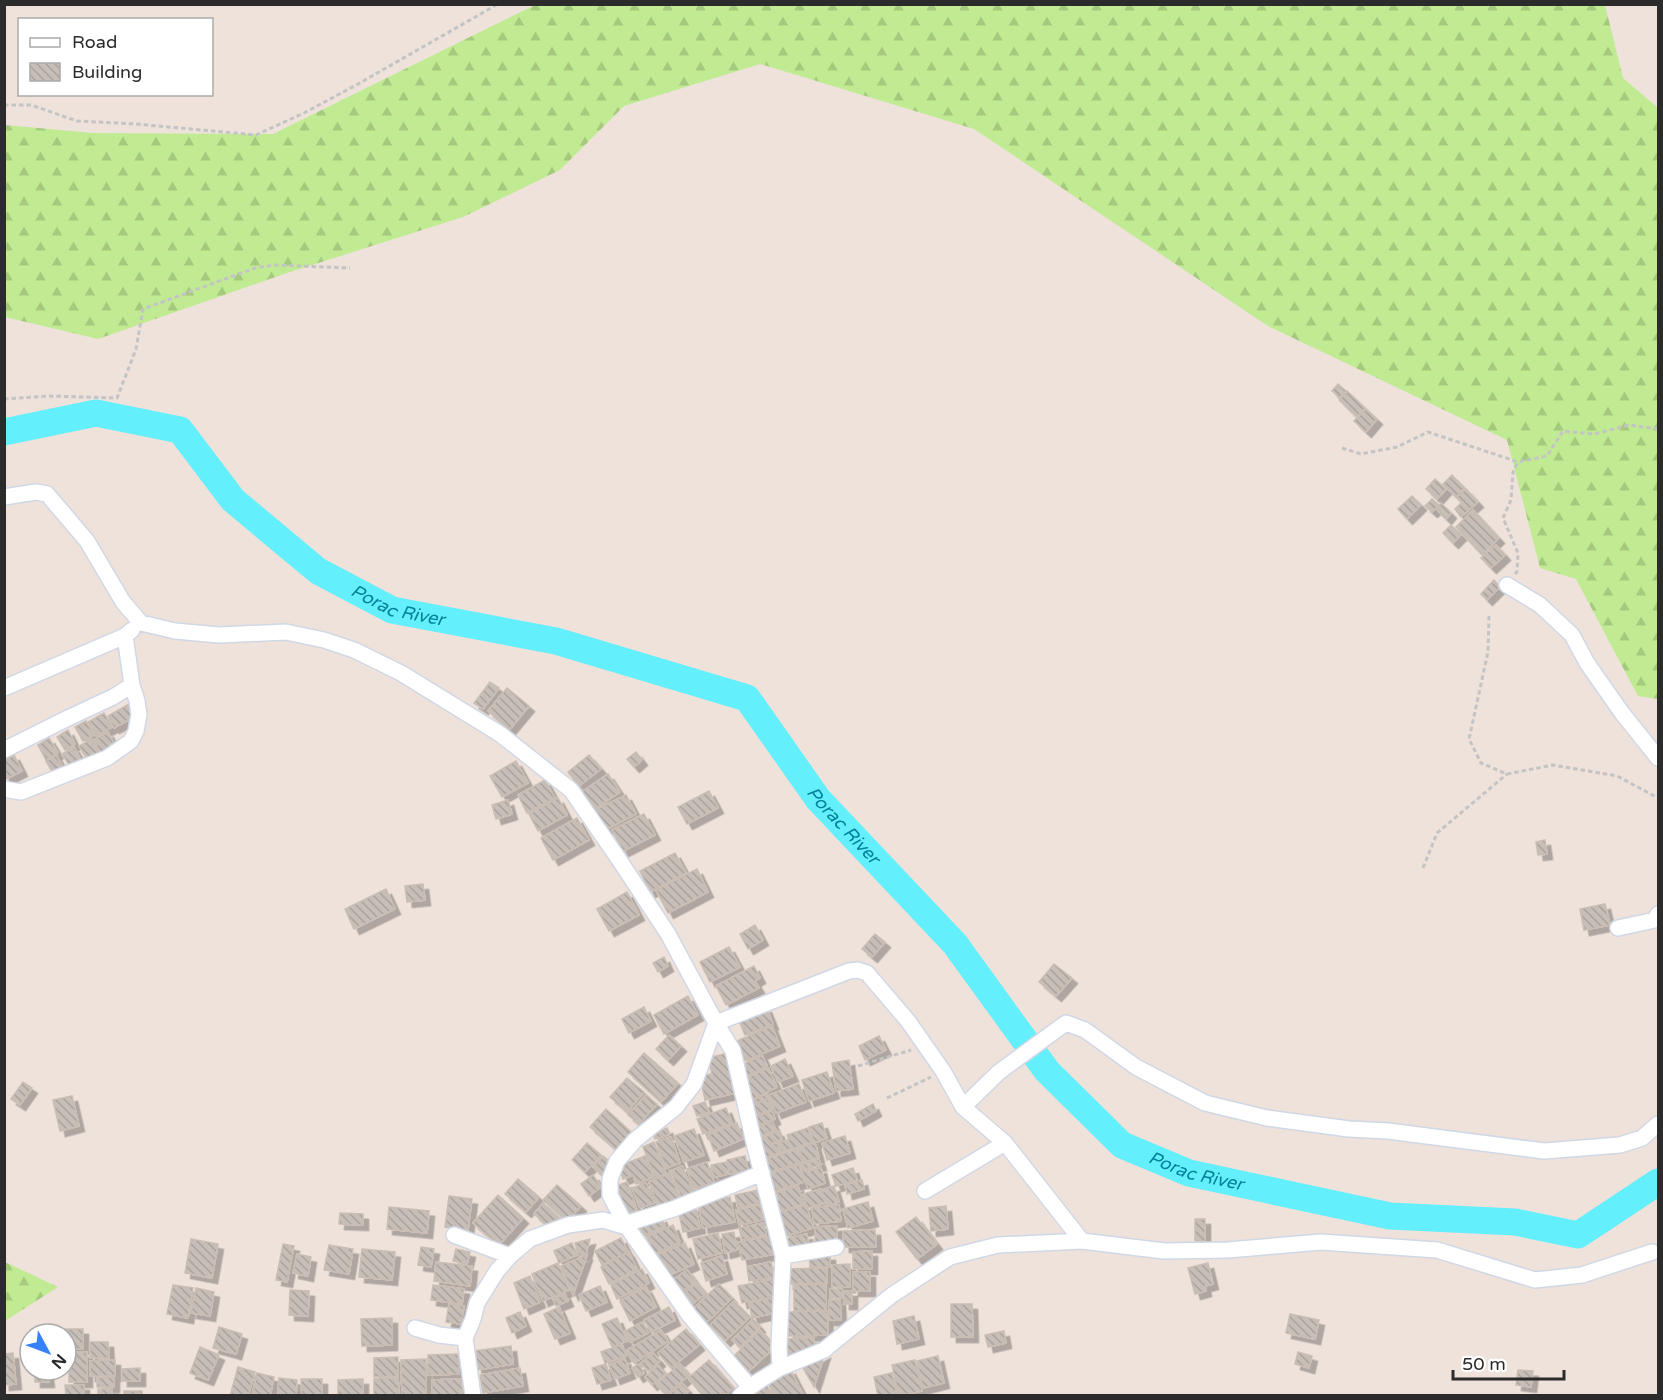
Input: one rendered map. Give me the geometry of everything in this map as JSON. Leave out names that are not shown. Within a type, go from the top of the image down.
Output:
[{"type":"street","points":[[4,497],[36,492],[47,494],[87,541],[123,602],[141,623],[175,631],[219,635],[286,632],[324,639],[354,650],[401,673],[500,734],[571,790],[668,934],[733,1051],[754,1147],[783,1256],[780,1368]]},
{"type":"street","points":[[1507,585],[1540,605],[1572,635],[1587,663],[1622,713],[1659,758]]},
{"type":"street","points":[[4,688],[125,636],[141,623]]},
{"type":"street","points":[[4,789],[21,792],[32,788],[107,758],[131,741],[136,731],[139,715],[125,636]]},
{"type":"street","points":[[4,750],[113,697],[132,685]]},
{"type":"street","points":[[1618,928],[1655,920],[1659,914]]},
{"type":"street","points":[[1082,1241],[1005,1143],[963,1107],[943,1071],[908,1021],[867,973],[858,970],[849,971],[716,1023],[694,1083],[676,1107],[634,1140],[617,1161],[610,1179],[610,1195],[626,1226],[744,1390],[780,1368],[824,1350],[892,1295],[950,1257],[998,1245],[1082,1241],[1164,1251],[1228,1250],[1321,1242],[1437,1250],[1535,1280],[1582,1275],[1652,1252]]},
{"type":"street","points":[[963,1107],[999,1072],[1066,1023],[1085,1030],[1136,1067],[1205,1103],[1267,1118],[1544,1151],[1620,1145],[1642,1138],[1659,1124]]},
{"type":"street","points":[[925,1191],[1005,1143]]},
{"type":"street","points":[[473,1395],[465,1338],[477,1303],[497,1271],[530,1239],[568,1226],[603,1220],[626,1226],[762,1173]]},
{"type":"street","points":[[454,1235],[510,1256]]},
{"type":"street","points":[[783,1256],[837,1247]]},
{"type":"street","points":[[415,1328],[439,1335],[465,1338]]},
{"type":"path","points":[[4,105],[31,105],[77,121],[256,135],[358,84],[498,4]]},
{"type":"path","points":[[4,399],[49,396],[117,398],[136,349],[143,309],[255,268],[274,265],[350,268]]},
{"type":"path","points":[[1342,448],[1361,454],[1397,447],[1428,432],[1518,462],[1547,456],[1563,431],[1594,434],[1629,425],[1659,429]]},
{"type":"path","points":[[1507,585],[1517,572],[1518,553],[1503,518],[1511,500],[1513,472],[1518,462]]},
{"type":"path","points":[[1489,616],[1488,652],[1469,739],[1481,763],[1507,774]]},
{"type":"path","points":[[1423,868],[1437,833],[1507,774],[1553,765],[1617,776],[1659,798]]},
{"type":"path","points":[[858,1066],[924,1046]]},
{"type":"path","points":[[886,1098],[943,1071]]},
{"type":"green space","points":[[537,4],[1605,5],[1623,78],[1658,108],[1658,699],[1638,696],[1576,579],[1540,568],[1507,440],[1268,326],[974,129],[760,64],[624,106],[560,170],[463,217],[287,273],[98,339],[5,317],[5,125],[93,133],[273,134]]},
{"type":"green space","points":[[5,1262],[58,1287],[5,1321]]},
{"type":"building","points":[[1338,384],[1346,391],[1340,398],[1332,391]]},
{"type":"building","points":[[1347,391],[1365,408],[1357,417],[1339,400]]},
{"type":"building","points":[[1366,409],[1377,419],[1366,432],[1354,421]]},
{"type":"building","points":[[1452,475],[1464,488],[1456,497],[1443,484]]},
{"type":"building","points":[[1435,479],[1446,489],[1437,499],[1426,489]]},
{"type":"building","points":[[1466,489],[1478,502],[1461,517],[1455,509],[1462,502],[1457,497]]},
{"type":"building","points":[[1412,496],[1421,505],[1407,519],[1398,509]]},
{"type":"building","points":[[1432,499],[1439,505],[1432,512],[1425,506]]},
{"type":"building","points":[[1441,503],[1451,513],[1446,519],[1436,509]]},
{"type":"building","points":[[1473,510],[1499,538],[1482,555],[1456,527]]},
{"type":"building","points":[[1451,525],[1461,535],[1453,543],[1443,533]]},
{"type":"building","points":[[1496,545],[1505,555],[1491,568],[1481,558]]},
{"type":"building","points":[[1494,580],[1500,587],[1487,600],[1481,594]]},
{"type":"building","points":[[490,682],[499,688],[483,709],[474,703]]},
{"type":"building","points":[[507,688],[529,706],[510,729],[488,711]]},
{"type":"building","points":[[129,704],[136,716],[114,728],[108,716]]},
{"type":"building","points":[[104,713],[112,727],[96,736],[88,722]]},
{"type":"building","points":[[86,721],[94,735],[83,741],[75,727]]},
{"type":"building","points":[[68,730],[75,744],[65,750],[57,737]]},
{"type":"building","points":[[108,732],[115,746],[101,754],[94,740]]},
{"type":"building","points":[[49,738],[58,753],[46,760],[38,745]]},
{"type":"building","points":[[92,739],[100,754],[88,761],[79,746]]},
{"type":"building","points":[[74,747],[82,762],[71,768],[62,754]]},
{"type":"building","points":[[636,752],[642,760],[634,767],[627,759]]},
{"type":"building","points":[[14,755],[22,771],[4,780],[4,760]]},
{"type":"building","points":[[56,755],[65,771],[55,777],[46,761]]},
{"type":"building","points":[[589,755],[601,769],[579,786],[568,772]]},
{"type":"building","points":[[516,761],[528,783],[502,797],[490,776]]},
{"type":"building","points":[[608,774],[620,792],[593,810],[582,792]]},
{"type":"building","points":[[545,780],[555,798],[527,813],[518,795]]},
{"type":"building","points":[[709,791],[718,808],[687,824],[678,807]]},
{"type":"building","points":[[626,795],[636,814],[605,830],[595,810]]},
{"type":"building","points":[[558,798],[567,815],[538,831],[529,814]]},
{"type":"building","points":[[508,800],[512,814],[496,819],[492,805]]},
{"type":"building","points":[[644,814],[655,835],[623,851],[612,830]]},
{"type":"building","points":[[577,818],[589,840],[553,860],[541,838]]},
{"type":"building","points":[[1545,840],[1547,854],[1538,855],[1536,842]]},
{"type":"building","points":[[675,853],[686,873],[650,892],[640,871]]},
{"type":"building","points":[[697,869],[708,892],[668,913],[656,890]]},
{"type":"building","points":[[423,884],[425,900],[407,902],[405,886]]},
{"type":"building","points":[[386,889],[395,909],[354,929],[345,909]]},
{"type":"building","points":[[627,892],[639,915],[609,931],[597,909]]},
{"type":"building","points":[[1605,904],[1610,925],[1584,930],[1580,909]]},
{"type":"building","points":[[755,925],[763,940],[748,949],[740,934]]},
{"type":"building","points":[[875,934],[885,942],[872,957],[862,949]]},
{"type":"building","points":[[729,947],[740,967],[710,982],[700,962]]},
{"type":"building","points":[[664,957],[668,966],[658,972],[653,963]]},
{"type":"building","points":[[1054,964],[1072,978],[1056,996],[1039,982]]},
{"type":"building","points":[[754,966],[760,978],[755,981],[759,988],[726,1005],[716,986]]},
{"type":"building","points":[[688,996],[698,1015],[664,1034],[654,1015]]},
{"type":"building","points":[[644,1007],[651,1021],[629,1033],[622,1019]]},
{"type":"building","points":[[766,1007],[773,1024],[745,1035],[738,1018]]},
{"type":"building","points":[[772,1026],[780,1046],[745,1061],[737,1041]]},
{"type":"building","points":[[669,1035],[681,1046],[668,1060],[656,1049]]},
{"type":"building","points":[[879,1036],[886,1050],[865,1060],[859,1046]]},
{"type":"building","points":[[644,1053],[678,1083],[661,1102],[628,1072]]},
{"type":"building","points":[[728,1053],[736,1093],[705,1100],[700,1076],[712,1074],[708,1058]]},
{"type":"building","points":[[762,1055],[767,1066],[747,1076],[742,1065]]},
{"type":"building","points":[[785,1059],[793,1076],[778,1082],[771,1066]]},
{"type":"building","points":[[849,1060],[853,1089],[836,1091],[832,1063]]},
{"type":"building","points":[[768,1068],[777,1087],[753,1099],[744,1079]]},
{"type":"building","points":[[827,1072],[834,1093],[809,1101],[802,1080]]},
{"type":"building","points":[[627,1078],[644,1092],[627,1112],[610,1097]]},
{"type":"building","points":[[23,1082],[32,1088],[20,1105],[11,1099]]},
{"type":"building","points":[[799,1084],[806,1102],[776,1113],[769,1095]]},
{"type":"building","points":[[767,1094],[768,1098],[750,1106],[748,1102]]},
{"type":"building","points":[[646,1095],[657,1104],[639,1124],[628,1115]]},
{"type":"building","points":[[72,1096],[79,1126],[60,1131],[53,1100]]},
{"type":"building","points":[[768,1099],[772,1109],[753,1117],[749,1107]]},
{"type":"building","points":[[705,1102],[709,1112],[697,1116],[693,1106]]},
{"type":"building","points":[[873,1104],[876,1111],[858,1121],[855,1114]]},
{"type":"building","points":[[726,1108],[732,1123],[703,1134],[697,1119]]},
{"type":"building","points":[[606,1109],[632,1133],[617,1150],[590,1127]]},
{"type":"building","points":[[772,1111],[775,1119],[756,1126],[753,1118]]},
{"type":"building","points":[[772,1121],[776,1130],[758,1137],[754,1129]]},
{"type":"building","points":[[737,1123],[743,1139],[714,1151],[708,1135]]},
{"type":"building","points":[[822,1123],[827,1138],[814,1143],[809,1127]]},
{"type":"building","points":[[667,1128],[670,1134],[655,1139],[653,1134]]},
{"type":"building","points":[[808,1128],[812,1142],[792,1149],[787,1135]]},
{"type":"building","points":[[694,1129],[704,1155],[684,1162],[674,1136]]},
{"type":"building","points":[[778,1131],[782,1139],[770,1144],[766,1136]]},
{"type":"building","points":[[766,1136],[769,1145],[777,1143],[780,1153],[762,1158],[757,1139]]},
{"type":"building","points":[[845,1136],[850,1153],[827,1160],[822,1143]]},
{"type":"building","points":[[671,1137],[680,1163],[666,1168],[656,1142]]},
{"type":"building","points":[[788,1140],[791,1149],[781,1152],[778,1143]]},
{"type":"building","points":[[654,1142],[666,1174],[655,1178],[643,1147]]},
{"type":"building","points":[[587,1143],[601,1155],[585,1172],[572,1160]]},
{"type":"building","points":[[815,1143],[819,1157],[804,1162],[799,1148]]},
{"type":"building","points":[[798,1149],[802,1162],[767,1173],[763,1160]]},
{"type":"building","points":[[603,1156],[613,1164],[603,1176],[593,1167]]},
{"type":"building","points":[[645,1156],[653,1177],[636,1184],[633,1175],[623,1179],[619,1166]]},
{"type":"building","points":[[745,1156],[748,1170],[730,1174],[727,1160]]},
{"type":"building","points":[[819,1159],[821,1165],[810,1168],[809,1163]]},
{"type":"building","points":[[707,1162],[714,1182],[694,1189],[687,1169]]},
{"type":"building","points":[[727,1162],[729,1174],[714,1177],[711,1165]]},
{"type":"building","points":[[807,1163],[809,1171],[821,1168],[825,1183],[808,1189],[800,1165]]},
{"type":"building","points":[[799,1165],[804,1182],[771,1192],[766,1175]]},
{"type":"building","points":[[682,1166],[694,1194],[682,1199],[671,1171]]},
{"type":"building","points":[[853,1168],[857,1180],[836,1186],[832,1175]]},
{"type":"building","points":[[670,1173],[680,1199],[658,1207],[649,1182]]},
{"type":"building","points":[[593,1175],[601,1187],[589,1196],[581,1184]]},
{"type":"building","points":[[518,1179],[539,1197],[526,1212],[505,1194]]},
{"type":"building","points":[[862,1180],[864,1189],[847,1194],[845,1185]]},
{"type":"building","points":[[627,1182],[637,1210],[623,1215],[613,1187]]},
{"type":"building","points":[[646,1183],[654,1203],[640,1208],[632,1188]]},
{"type":"building","points":[[557,1185],[581,1206],[567,1221],[543,1200]]},
{"type":"building","points":[[798,1186],[803,1204],[778,1212],[773,1194]]},
{"type":"building","points":[[834,1186],[839,1202],[827,1206],[822,1190]]},
{"type":"building","points":[[821,1189],[825,1203],[807,1208],[803,1194]]},
{"type":"building","points":[[759,1190],[761,1203],[738,1208],[735,1195]]},
{"type":"building","points":[[498,1195],[523,1218],[499,1245],[473,1223]]},
{"type":"building","points":[[449,1196],[472,1199],[468,1230],[445,1227]]},
{"type":"building","points":[[730,1197],[735,1222],[703,1228],[698,1203]]},
{"type":"building","points":[[868,1202],[873,1221],[848,1228],[843,1209]]},
{"type":"building","points":[[543,1203],[559,1218],[550,1228],[534,1214]]},
{"type":"building","points":[[695,1205],[700,1228],[683,1232],[678,1209]]},
{"type":"building","points":[[760,1205],[763,1220],[739,1225],[736,1210]]},
{"type":"building","points":[[806,1205],[813,1228],[786,1236],[779,1213]]},
{"type":"building","points":[[839,1205],[841,1221],[814,1224],[812,1208]]},
{"type":"building","points":[[946,1206],[948,1229],[931,1231],[929,1208]]},
{"type":"building","points":[[389,1207],[429,1211],[427,1233],[387,1229]]},
{"type":"building","points":[[340,1213],[363,1214],[363,1225],[339,1224]]},
{"type":"building","points":[[661,1217],[665,1226],[643,1236],[639,1226]]},
{"type":"building","points":[[916,1217],[937,1244],[917,1259],[896,1232]]},
{"type":"building","points":[[1195,1219],[1205,1219],[1205,1241],[1195,1241]]},
{"type":"building","points":[[764,1223],[766,1235],[742,1240],[739,1228]]},
{"type":"building","points":[[673,1225],[680,1242],[654,1254],[647,1237]]},
{"type":"building","points":[[837,1226],[837,1244],[815,1245],[815,1227]]},
{"type":"building","points":[[875,1230],[876,1247],[844,1247],[843,1231]]},
{"type":"building","points":[[734,1232],[737,1250],[725,1253],[722,1234]]},
{"type":"building","points":[[718,1233],[722,1253],[698,1259],[693,1239]]},
{"type":"building","points":[[807,1234],[809,1246],[786,1251],[784,1239]]},
{"type":"building","points":[[771,1236],[775,1254],[742,1260],[738,1242]]},
{"type":"building","points":[[621,1238],[628,1252],[602,1265],[595,1251]]},
{"type":"building","points":[[191,1239],[218,1244],[212,1278],[185,1273]]},
{"type":"building","points":[[590,1239],[586,1254],[579,1256],[575,1243]]},
{"type":"building","points":[[572,1243],[577,1255],[559,1263],[554,1251]]},
{"type":"building","points":[[685,1243],[694,1264],[667,1276],[657,1255]]},
{"type":"building","points":[[283,1244],[294,1246],[287,1282],[276,1280]]},
{"type":"building","points":[[329,1245],[353,1249],[349,1274],[324,1270]]},
{"type":"building","points":[[421,1247],[434,1249],[431,1267],[418,1265]]},
{"type":"building","points":[[362,1249],[395,1252],[392,1280],[359,1277]]},
{"type":"building","points":[[456,1249],[470,1252],[467,1264],[453,1261]]},
{"type":"building","points":[[872,1251],[872,1269],[853,1269],[853,1252]]},
{"type":"building","points":[[629,1252],[637,1269],[609,1284],[601,1267]]},
{"type":"building","points":[[297,1254],[311,1257],[308,1276],[293,1273]]},
{"type":"building","points":[[587,1255],[573,1295],[561,1266]]},
{"type":"building","points":[[809,1255],[830,1255],[830,1267],[810,1267]]},
{"type":"building","points":[[722,1256],[727,1274],[706,1281],[701,1263]]},
{"type":"building","points":[[436,1262],[472,1266],[470,1286],[434,1281]]},
{"type":"building","points":[[771,1262],[774,1277],[749,1281],[747,1267]]},
{"type":"building","points":[[558,1263],[569,1290],[543,1301],[532,1274]]},
{"type":"building","points":[[1208,1263],[1213,1284],[1205,1286],[1206,1291],[1195,1294],[1188,1268]]},
{"type":"building","points":[[850,1264],[850,1287],[832,1287],[832,1265]]},
{"type":"building","points":[[827,1268],[827,1283],[788,1284],[788,1269]]},
{"type":"building","points":[[642,1269],[649,1283],[617,1299],[611,1285]]},
{"type":"building","points":[[687,1270],[696,1282],[677,1295],[669,1283]]},
{"type":"building","points":[[853,1272],[870,1272],[870,1291],[853,1291]]},
{"type":"building","points":[[530,1276],[540,1302],[524,1309],[514,1283]]},
{"type":"building","points":[[774,1279],[778,1296],[742,1303],[738,1286]]},
{"type":"building","points":[[697,1283],[706,1293],[690,1306],[681,1296]]},
{"type":"building","points":[[719,1284],[732,1298],[703,1326],[690,1312]]},
{"type":"building","points":[[826,1284],[826,1310],[794,1311],[794,1285]]},
{"type":"building","points":[[173,1285],[193,1288],[188,1318],[167,1314]]},
{"type":"building","points":[[433,1285],[464,1289],[462,1304],[431,1300]]},
{"type":"building","points":[[600,1286],[607,1302],[586,1311],[579,1295]]},
{"type":"building","points":[[646,1287],[656,1307],[630,1321],[620,1301]]},
{"type":"building","points":[[196,1288],[214,1292],[210,1316],[191,1313]]},
{"type":"building","points":[[830,1289],[842,1289],[842,1298],[830,1298]]},
{"type":"building","points":[[290,1290],[309,1291],[308,1316],[289,1315]]},
{"type":"building","points":[[844,1291],[852,1291],[852,1304],[844,1304]]},
{"type":"building","points":[[565,1294],[568,1301],[556,1306],[553,1299]]},
{"type":"building","points":[[772,1298],[775,1313],[752,1318],[749,1303]]},
{"type":"building","points":[[829,1300],[840,1300],[841,1320],[829,1320]]},
{"type":"building","points":[[734,1301],[750,1317],[725,1341],[710,1325]]},
{"type":"building","points":[[449,1304],[464,1306],[461,1324],[446,1322]]},
{"type":"building","points":[[951,1304],[972,1304],[973,1337],[951,1337]]},
{"type":"building","points":[[559,1307],[570,1333],[555,1339],[544,1314]]},
{"type":"building","points":[[669,1307],[675,1320],[651,1332],[644,1320]]},
{"type":"building","points":[[827,1311],[828,1335],[788,1336],[788,1312]]},
{"type":"building","points":[[520,1312],[526,1326],[512,1333],[506,1318]]},
{"type":"building","points":[[1290,1314],[1319,1320],[1315,1339],[1286,1333]]},
{"type":"building","points":[[914,1316],[919,1339],[897,1344],[893,1321]]},
{"type":"building","points":[[392,1318],[392,1345],[362,1346],[361,1319]]},
{"type":"building","points":[[617,1318],[627,1341],[612,1347],[602,1324]]},
{"type":"building","points":[[753,1319],[760,1327],[740,1347],[732,1340]]},
{"type":"building","points":[[643,1322],[648,1333],[630,1342],[625,1331]]},
{"type":"building","points":[[219,1327],[242,1334],[236,1354],[213,1348]]},
{"type":"building","points":[[78,1329],[83,1329],[83,1349],[78,1349]]},
{"type":"building","points":[[686,1329],[699,1345],[671,1368],[658,1353]]},
{"type":"building","points":[[661,1330],[668,1341],[634,1363],[626,1351]]},
{"type":"building","points":[[760,1330],[776,1346],[749,1371],[734,1356]]},
{"type":"building","points":[[1004,1331],[1006,1343],[988,1347],[985,1335]]},
{"type":"building","points":[[814,1338],[814,1351],[783,1360],[786,1339]]},
{"type":"building","points":[[90,1342],[108,1342],[109,1358],[90,1358]]},
{"type":"building","points":[[622,1344],[626,1356],[605,1363],[601,1352]]},
{"type":"building","points":[[511,1346],[513,1364],[477,1370],[474,1351]]},
{"type":"building","points":[[200,1347],[219,1355],[208,1380],[190,1373]]},
{"type":"building","points":[[78,1352],[87,1352],[87,1382],[78,1382]]},
{"type":"building","points":[[1298,1352],[1312,1356],[1309,1368],[1295,1364]]},
{"type":"building","points":[[13,1353],[16,1384],[4,1385],[4,1354]]},
{"type":"building","points":[[653,1353],[660,1361],[648,1371],[641,1363]]},
{"type":"building","points":[[825,1353],[814,1387],[802,1366]]},
{"type":"building","points":[[458,1354],[459,1374],[428,1375],[428,1355]]},
{"type":"building","points":[[938,1356],[944,1383],[923,1388],[917,1361]]},
{"type":"building","points":[[398,1357],[398,1376],[374,1377],[374,1358]]},
{"type":"building","points":[[426,1359],[426,1396],[402,1396],[401,1360]]},
{"type":"building","points":[[625,1359],[630,1373],[615,1379],[609,1365]]},
{"type":"building","points":[[115,1360],[115,1376],[90,1376],[90,1361]]},
{"type":"building","points":[[709,1360],[733,1388],[725,1396],[703,1396],[688,1378]]},
{"type":"building","points":[[915,1360],[922,1391],[899,1396],[892,1365]]},
{"type":"building","points":[[606,1364],[611,1380],[597,1384],[592,1368]]},
{"type":"building","points":[[639,1364],[644,1373],[638,1377],[632,1368]]},
{"type":"building","points":[[680,1364],[689,1375],[666,1395],[656,1384]]},
{"type":"building","points":[[658,1365],[665,1374],[652,1385],[645,1377]]},
{"type":"building","points":[[238,1367],[255,1372],[248,1396],[230,1396]]},
{"type":"building","points":[[140,1368],[140,1381],[122,1381],[122,1369]]},
{"type":"building","points":[[520,1368],[523,1386],[483,1393],[480,1375]]},
{"type":"building","points":[[790,1369],[804,1396],[774,1396],[767,1381]]},
{"type":"building","points":[[1518,1370],[1533,1371],[1531,1387],[1516,1385]]},
{"type":"building","points":[[257,1373],[274,1377],[270,1396],[252,1396]]},
{"type":"building","points":[[892,1373],[897,1396],[878,1396],[874,1377]]},
{"type":"building","points":[[114,1377],[114,1387],[97,1387],[97,1378]]},
{"type":"building","points":[[279,1378],[297,1380],[296,1396],[278,1396]]},
{"type":"building","points":[[398,1378],[399,1395],[374,1396],[374,1379]]},
{"type":"building","points":[[301,1379],[322,1379],[322,1396],[302,1396]]},
{"type":"building","points":[[363,1379],[363,1396],[338,1396],[338,1380]]},
{"type":"building","points":[[462,1379],[462,1396],[432,1396],[432,1380]]},
{"type":"building","points":[[682,1383],[689,1391],[684,1396],[667,1396]]},
{"type":"building","points":[[766,1384],[772,1396],[747,1396]]},
{"type":"building","points":[[65,1385],[84,1385],[84,1396],[66,1396]]},
{"type":"building","points":[[98,1389],[112,1389],[112,1396],[98,1396]]},
{"type":"building","points":[[124,1391],[142,1391],[142,1396],[124,1396]]},
{"type":"waterway","name":"Porac River","points":[[4,432],[96,413],[180,430],[233,500],[318,571],[392,610],[556,641],[747,698],[818,799],[955,944],[1047,1071],[1122,1145],[1189,1173],[1390,1216],[1515,1222],[1578,1235],[1658,1182]]}]
